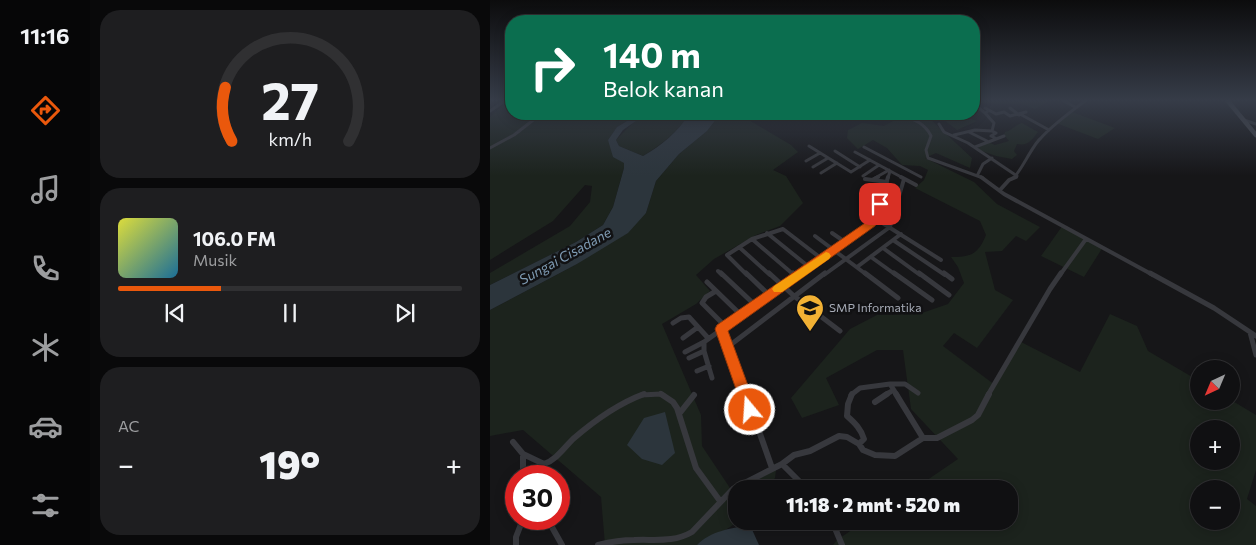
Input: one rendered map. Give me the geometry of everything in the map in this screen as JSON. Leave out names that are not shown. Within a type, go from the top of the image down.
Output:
[{"type":"street","points":[[490,148],[514,135],[526,125]]},
{"type":"street","points":[[922,125],[928,130],[931,136],[926,150],[928,158],[978,174],[1000,190],[1086,240],[1214,308],[1256,336]]},
{"type":"street","points":[[940,125],[944,132],[954,135],[975,147],[1017,176]]},
{"type":"street","points":[[992,131],[993,125]]},
{"type":"street","points":[[1040,125],[1049,130]]},
{"type":"street","points":[[1000,190],[1009,180],[1017,176],[1024,160],[1040,138],[1054,125]]},
{"type":"street","points":[[954,135],[992,131],[996,133],[991,136],[995,138]]},
{"type":"street","points":[[969,132],[987,141]]},
{"type":"street","points":[[975,147],[1004,136]]},
{"type":"street","points":[[809,146],[851,172],[870,160]]},
{"type":"street","points":[[864,147],[921,177]]},
{"type":"street","points":[[835,152],[860,166]]},
{"type":"street","points":[[855,152],[916,185]]},
{"type":"street","points":[[806,161],[820,153]]},
{"type":"street","points":[[813,167],[828,158]]},
{"type":"street","points":[[978,174],[983,164],[992,158]]},
{"type":"street","points":[[887,182],[864,177],[890,161]]},
{"type":"street","points":[[821,173],[837,163]]},
{"type":"street","points":[[872,180],[889,171]]},
{"type":"street","points":[[685,352],[706,340],[834,250],[876,216],[889,171]]},
{"type":"street","points":[[729,346],[794,296],[890,227],[904,179]]},
{"type":"street","points":[[865,187],[884,190]]},
{"type":"street","points":[[868,196],[882,198]]},
{"type":"street","points":[[869,202],[880,204]]},
{"type":"street","points":[[869,213],[941,260]]},
{"type":"street","points":[[769,295],[728,257],[728,253],[752,239],[784,229],[822,258]]},
{"type":"street","points":[[767,233],[809,267]]},
{"type":"street","points":[[832,233],[845,242]]},
{"type":"street","points":[[857,267],[901,234]]},
{"type":"street","points":[[815,236],[898,298]]},
{"type":"street","points":[[752,239],[796,276]]},
{"type":"street","points":[[893,240],[952,279]]},
{"type":"street","points":[[598,545],[636,540],[675,541],[692,532],[733,489],[782,464],[794,455],[810,451],[839,436],[847,437],[859,444],[862,450],[875,455],[895,456],[923,438],[937,438],[962,426],[978,415],[1050,289],[1086,240]]},
{"type":"street","points":[[739,247],[794,296],[840,331]]},
{"type":"street","points":[[883,248],[949,295]]},
{"type":"street","points":[[871,257],[932,300]]},
{"type":"street","points":[[718,271],[755,305]]},
{"type":"street","points":[[707,282],[740,315]]},
{"type":"street","points":[[716,291],[706,297],[702,303],[723,327],[772,468]]},
{"type":"street","points":[[673,323],[681,318],[689,317],[698,327],[706,340],[704,351],[712,378]]},
{"type":"street","points":[[683,338],[698,327]]},
{"type":"street","points":[[1250,332],[1256,355]]},
{"type":"street","points":[[689,358],[704,351]]},
{"type":"street","points":[[697,371],[709,366]]},
{"type":"street","points":[[859,444],[864,439],[863,434],[855,422],[847,416],[851,396],[860,388],[902,382],[918,392]]},
{"type":"street","points":[[890,384],[892,391],[923,438]]},
{"type":"street","points":[[875,402],[892,391]]},
{"type":"street","points":[[513,442],[523,454],[544,464],[550,462],[590,424],[624,402],[652,392],[665,394],[673,402],[680,414],[694,464],[720,501]]},
{"type":"street","points":[[680,414],[694,395]]},
{"type":"street","points":[[523,454],[523,465]]},
{"type":"street","points":[[782,464],[798,480]]},
{"type":"street","points":[[516,545],[519,530]]},
{"type":"street","points":[[554,530],[562,545]]},
{"type":"street","points":[[836,530],[842,545]]},
{"type":"shaded area","points":[[490,125],[620,125],[608,140],[624,163],[624,168],[613,207],[603,225],[576,242],[490,285],[490,273],[570,226],[590,202],[592,186],[585,185],[553,221],[490,260]]},
{"type":"shaded area","points":[[631,125],[681,125],[669,138],[643,156],[619,146],[616,140]]},
{"type":"shaded area","points":[[711,125],[758,125],[791,145],[798,152],[773,170],[786,176],[803,203],[780,226],[756,235],[714,259],[696,275],[710,291],[696,304],[662,324],[701,415],[702,446],[728,485],[728,529],[706,538],[697,545],[605,545],[601,497],[570,470],[570,465],[564,465],[523,430],[490,436],[490,310],[577,264],[646,213],[656,181],[679,154]]},
{"type":"shaded area","points":[[857,125],[937,125],[972,158],[970,168],[936,153],[925,158],[974,182],[997,204],[1040,227],[1026,241],[1016,236],[1002,251],[985,252],[995,290],[1013,300],[977,348],[954,333],[943,346],[995,385],[1021,342],[1080,372],[1110,314],[1137,326],[1148,351],[1190,376],[1190,410],[1240,410],[1240,405],[1256,415],[1256,470],[1247,499],[1256,506],[1256,545],[833,545],[852,530],[1018,530],[1018,480],[927,480],[958,459],[911,409],[903,350],[877,350],[826,378],[839,405],[802,418],[791,398],[850,329],[877,315],[919,314],[948,304],[964,283],[958,267],[951,257],[973,254],[980,247],[986,235],[980,221],[915,188],[924,180],[928,170],[920,166],[902,165],[887,148],[873,140],[858,149],[847,138],[848,130]]},
{"type":"shaded area","points":[[951,125],[967,125],[957,130]]},
{"type":"shaded area","points":[[1016,125],[1026,125],[1038,132],[1029,142],[1017,144],[1014,151],[1017,155],[1012,159],[979,150],[978,145],[985,141],[995,145],[1009,141],[1004,135],[1005,132]]},
{"type":"shaded area","points":[[1062,125],[1108,125],[1115,128],[1098,139]]},
{"type":"shaded area","points":[[1063,225],[1103,247],[1084,277],[1041,256]]},
{"type":"shaded area","points":[[777,463],[773,480],[745,480]]},
{"type":"water","name":"Sungai Cisadane","points":[[630,125],[623,130],[616,140],[619,146],[643,156],[669,138],[681,125],[711,125],[679,154],[656,181],[646,213],[628,233],[577,264],[490,310],[490,285],[576,242],[603,225],[613,207],[624,168],[624,163],[613,157],[608,140],[617,127]]},
{"type":"water","points":[[665,412],[675,453],[662,465],[642,459],[627,445],[644,418]]},
{"type":"water","points":[[728,529],[752,530],[759,545],[697,545],[715,533]]},
{"type":"slow traffic","points":[[778,289],[826,256]]},
{"type":"place","name":"SMP Informatika","points":[[810,332]]},
{"type":"route","points":[[750,410],[729,346],[721,329],[872,224],[876,219],[880,204]]}]
